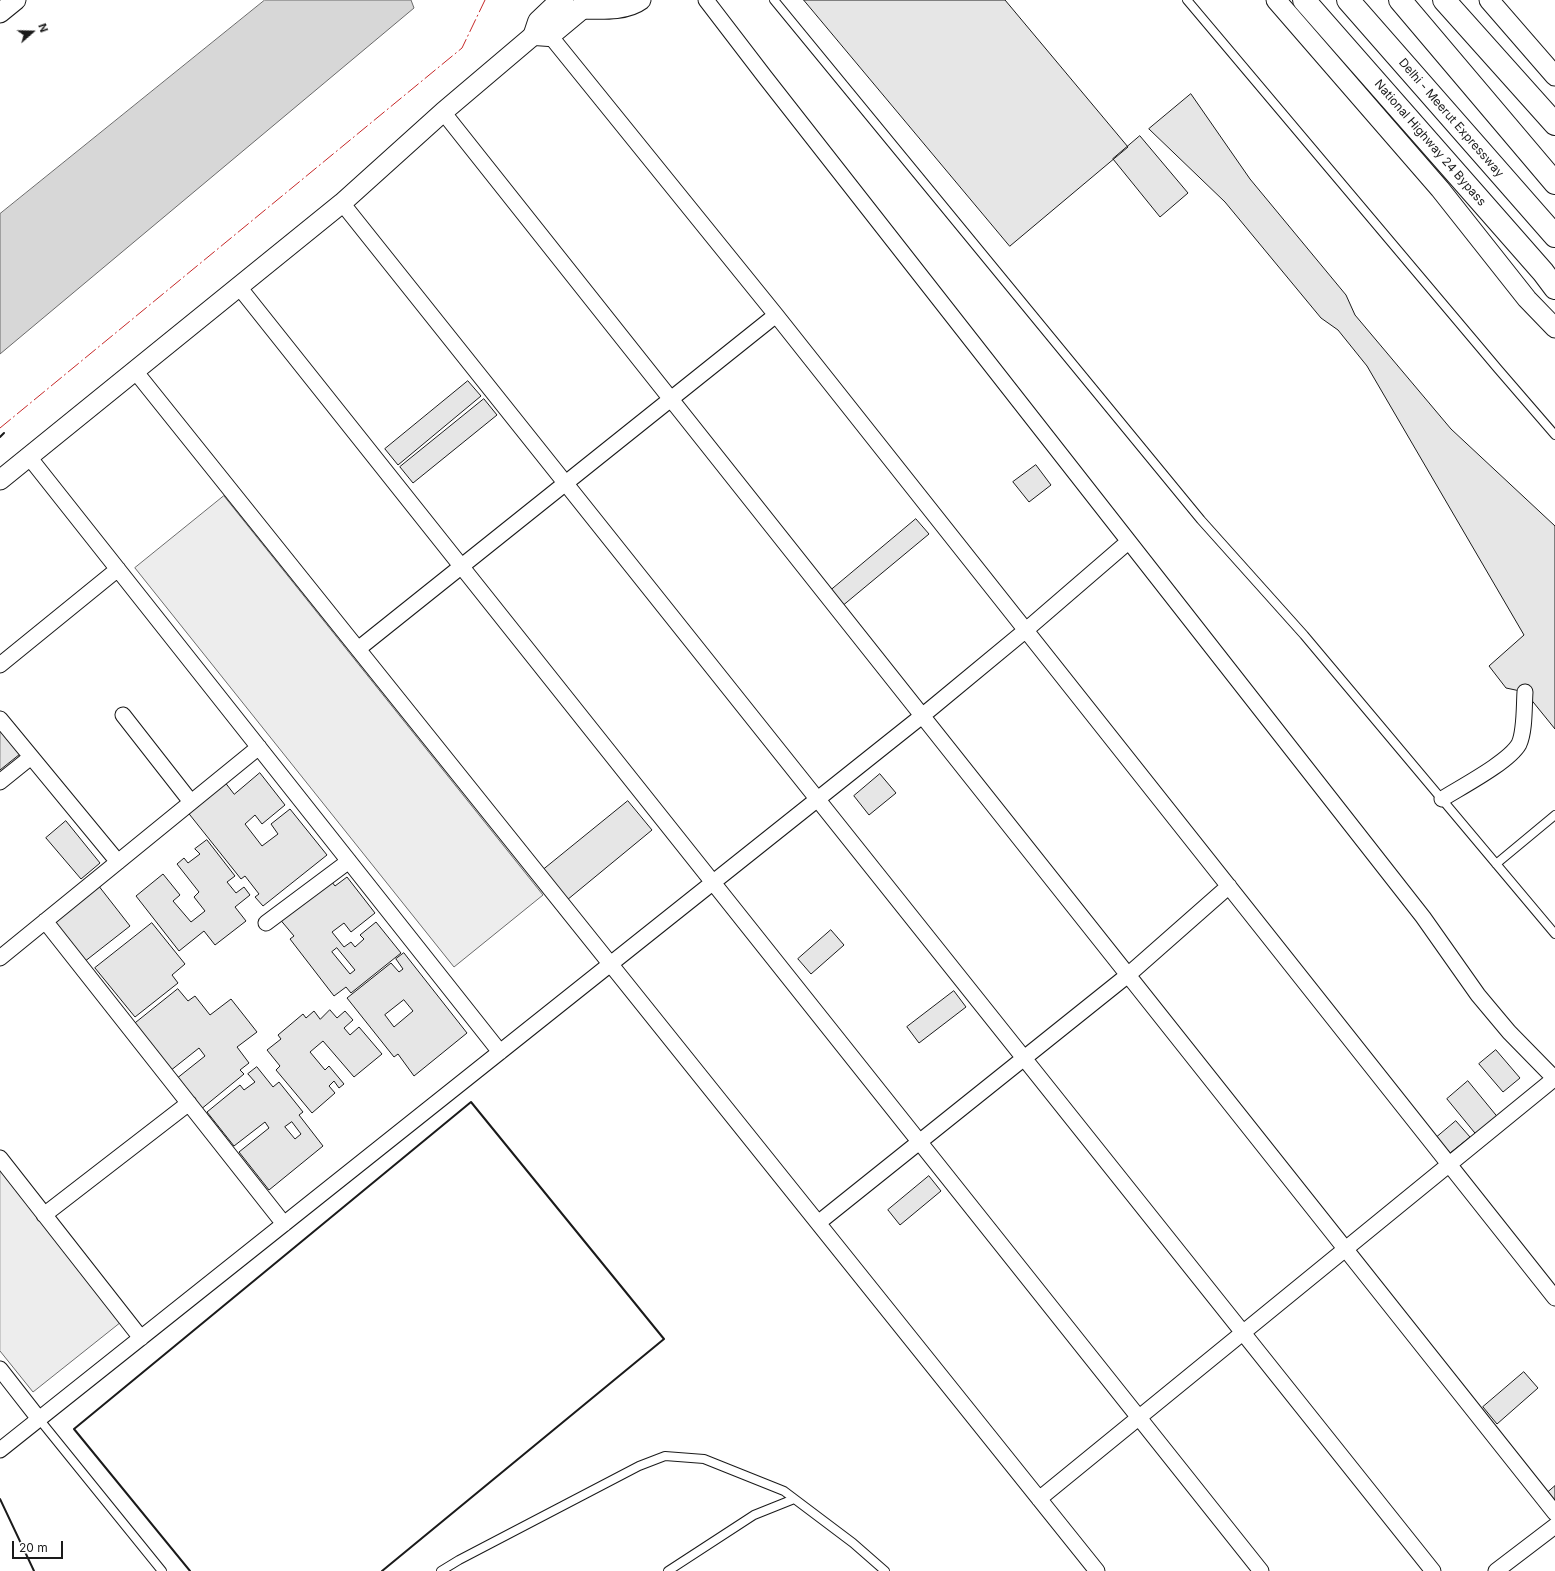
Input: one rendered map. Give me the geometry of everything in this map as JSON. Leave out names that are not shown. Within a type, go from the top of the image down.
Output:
[{"type":"main road","name":"National Highway 24 Bypass","points":[[1304,0],[1543,272],[1555,288]]},
{"type":"main road","name":"Delhi - Meerut Expressway","points":[[1348,0],[1555,236]]},
{"type":"main road","points":[[1400,0],[1555,183]]},
{"type":"main road","points":[[1444,0],[1555,124]]},
{"type":"main road","points":[[541,30],[577,3]]},
{"type":"street","points":[[0,12],[16,0]]},
{"type":"street","points":[[577,3],[617,8],[637,3],[641,0]]},
{"type":"street","points":[[706,0],[769,84],[1423,917],[1478,995],[1509,1032],[1555,1079],[1039,1499]]},
{"type":"street","points":[[1276,0],[1440,189],[1527,299],[1555,328]]},
{"type":"street","points":[[1489,0],[1555,76]]},
{"type":"street","points":[[0,480],[342,203],[443,112],[541,30],[776,315],[1555,1298]]},
{"type":"street","points":[[443,112],[1555,1513]]},
{"type":"street","points":[[342,203],[1433,1571]]},
{"type":"street","points":[[238,287],[1261,1571]]},
{"type":"street","points":[[358,649],[776,315]]},
{"type":"street","points":[[135,371],[1097,1571]]},
{"type":"street","points":[[29,457],[500,1052]]},
{"type":"street","points":[[0,1450],[922,716],[1026,630],[1128,542]]},
{"type":"street","points":[[0,665],[118,570]]},
{"type":"street","points":[[1442,799],[1508,757],[1519,743],[1523,724],[1525,692]]},
{"type":"street","points":[[123,715],[191,802]]},
{"type":"street","points":[[0,719],[118,862]]},
{"type":"street","points":[[0,958],[259,747]]},
{"type":"street","points":[[0,782],[31,757]]},
{"type":"street","points":[[266,923],[349,861]]},
{"type":"street","points":[[818,1224],[1128,975],[1229,886]]},
{"type":"street","points":[[45,921],[284,1224]]},
{"type":"street","points":[[44,1215],[189,1103]]},
{"type":"street","points":[[0,1158],[141,1338]]},
{"type":"street","points":[[0,1369],[39,1419]]},
{"type":"street","points":[[1496,1571],[1555,1526]]},
{"type":"lane","points":[[774,0],[1201,520],[1309,641],[1555,934]]},
{"type":"lane","points":[[1187,0],[1492,363],[1555,435]]},
{"type":"lane","points":[[1496,864],[1555,815]]},
{"type":"lane","points":[[39,1419],[162,1571]]},
{"type":"lane","points":[[441,1571],[459,1560],[639,1466],[665,1456],[704,1459],[784,1491],[853,1543],[885,1571]]},
{"type":"lane","points":[[668,1571],[754,1515],[794,1498]]},
{"type":"shaded area","points":[[265,0],[411,0],[414,8],[0,354],[0,214]]},
{"type":"shaded area","points":[[224,496],[543,895],[454,967],[135,568]]},
{"type":"shaded area","points":[[0,1168],[121,1322],[33,1392],[0,1351]]},
{"type":"building","points":[[804,0],[1005,0],[1128,147],[1010,246]]},
{"type":"building","points":[[1191,94],[1250,179],[1346,295],[1355,315],[1451,429],[1555,526],[1555,729],[1525,692],[1506,688],[1489,666],[1524,635],[1367,366],[1338,330],[1321,318],[1225,202],[1149,129]]},
{"type":"building","points":[[1140,136],[1188,193],[1160,217],[1113,159]]},
{"type":"building","points":[[468,381],[481,396],[398,465],[385,449]]},
{"type":"building","points":[[484,399],[497,415],[413,483],[400,467]]},
{"type":"building","points":[[1036,465],[1051,485],[1029,502],[1013,482]]},
{"type":"building","points":[[916,519],[929,534],[841,607],[830,591]]},
{"type":"building","points":[[0,729],[20,754],[0,770]]},
{"type":"building","points":[[260,773],[285,805],[262,824],[255,815],[245,824],[262,846],[278,834],[271,824],[290,809],[327,855],[263,906],[255,897],[259,894],[245,876],[241,879],[186,810],[224,781],[234,794]]},
{"type":"building","points":[[880,774],[896,793],[869,815],[854,796]]},
{"type":"building","points":[[628,801],[652,830],[567,900],[543,870]]},
{"type":"building","points":[[66,821],[100,863],[81,879],[46,838]]},
{"type":"building","points":[[207,840],[235,876],[227,882],[236,893],[244,887],[250,895],[235,907],[246,921],[215,945],[204,931],[179,951],[136,896],[163,874],[180,895],[173,901],[191,922],[205,911],[194,897],[199,892],[177,864],[184,858],[188,863],[200,854],[195,849]]},
{"type":"building","points":[[328,877],[335,886],[347,877],[375,913],[351,932],[344,923],[332,932],[344,947],[351,942],[355,947],[364,939],[360,935],[376,922],[401,953],[351,993],[346,987],[334,996],[290,939],[294,936],[278,917]]},
{"type":"building","points":[[98,885],[130,926],[84,962],[52,922]]},
{"type":"building","points":[[152,923],[185,964],[172,975],[178,983],[135,1017],[95,968]]},
{"type":"building","points":[[831,930],[844,945],[811,974],[798,959]]},
{"type":"building","points":[[337,948],[355,970],[350,974],[332,952]]},
{"type":"building","points":[[404,953],[467,1033],[414,1076],[398,1054],[394,1057],[347,998],[391,963],[399,972],[403,969],[396,959]]},
{"type":"building","points":[[178,989],[188,1001],[195,996],[210,1015],[231,999],[257,1032],[237,1047],[249,1063],[240,1070],[244,1074],[200,1110],[176,1079],[205,1056],[199,1048],[170,1071],[133,1025]]},
{"type":"building","points":[[954,991],[966,1007],[919,1043],[907,1027]]},
{"type":"building","points":[[404,1000],[413,1011],[394,1027],[385,1015]]},
{"type":"building","points":[[330,1010],[337,1018],[345,1011],[353,1020],[344,1028],[350,1035],[359,1027],[382,1054],[354,1077],[323,1041],[310,1052],[325,1070],[329,1066],[344,1084],[339,1088],[334,1081],[329,1086],[335,1093],[312,1113],[276,1070],[280,1066],[267,1050],[281,1039],[278,1035],[303,1014],[306,1018],[314,1011],[320,1019]]},
{"type":"building","points":[[1496,1050],[1520,1078],[1503,1092],[1479,1064]]},
{"type":"building","points":[[257,1067],[273,1087],[279,1082],[303,1112],[299,1115],[323,1146],[269,1190],[239,1152],[269,1128],[265,1122],[234,1146],[207,1112],[240,1085],[244,1090],[255,1082],[248,1074]]},
{"type":"building","points":[[1468,1081],[1500,1120],[1479,1138],[1447,1099]]},
{"type":"building","points":[[1456,1121],[1470,1137],[1450,1153],[1437,1137]]},
{"type":"building","points":[[292,1122],[301,1134],[295,1139],[285,1127]]},
{"type":"building","points":[[929,1176],[941,1191],[900,1225],[888,1210]]},
{"type":"building","points":[[1524,1372],[1538,1388],[1497,1424],[1483,1407]]},
{"type":"building","points":[[1555,1486],[1555,1503],[1547,1493]]},
{"type":"wall","points":[[0,437],[4,433]]},
{"type":"wall","points":[[190,1571],[74,1429],[471,1102],[664,1339],[382,1571]]},
{"type":"wall","points":[[0,1499],[34,1571]]},
{"type":"power","points":[[0,428],[462,48],[485,0]]}]
